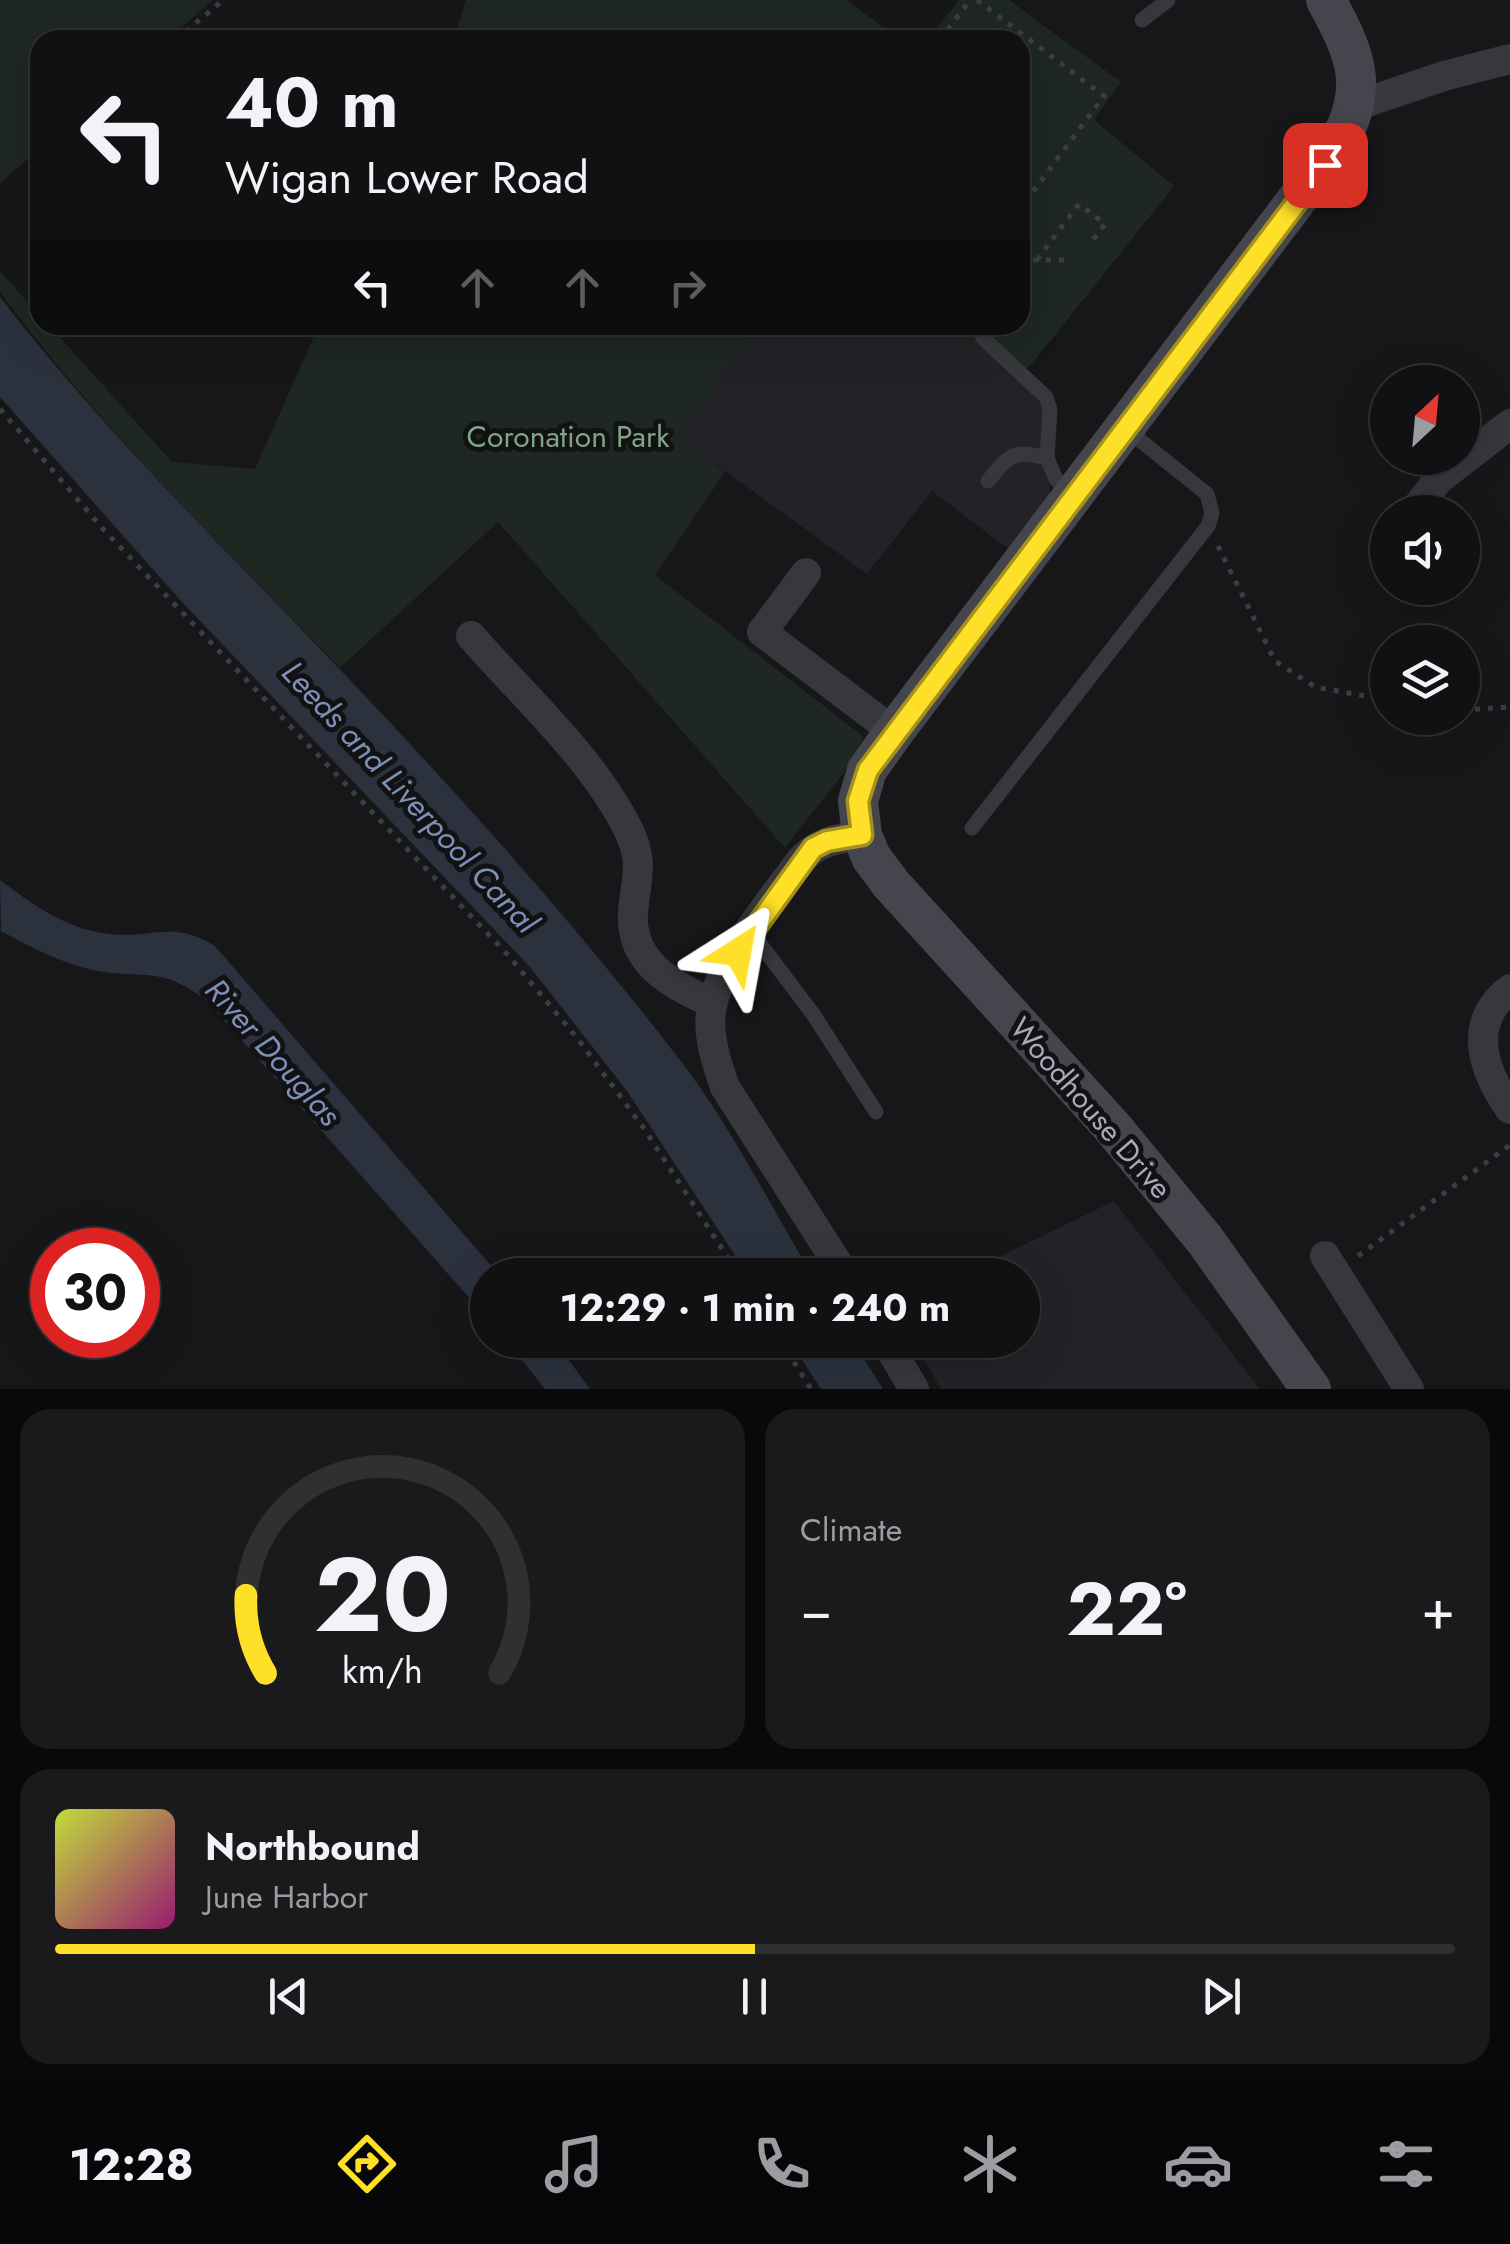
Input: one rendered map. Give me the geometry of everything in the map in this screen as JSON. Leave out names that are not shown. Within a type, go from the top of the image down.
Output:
[{"type":"main road","points":[[862,835],[858,818],[861,785],[894,732],[1325,165],[1348,128],[1355,106],[1355,64],[1326,0]]},
{"type":"main road","name":"Woodhouse Drive","points":[[862,835],[891,884],[1114,1130],[1205,1240],[1310,1389]]},
{"type":"street","points":[[1355,106],[1510,59]]},
{"type":"street","points":[[1426,495],[1438,480],[1510,424]]},
{"type":"street","points":[[806,573],[762,632],[894,732]]},
{"type":"street","points":[[470,636],[590,772],[630,832],[640,883],[633,910],[634,933],[655,972],[676,988],[712,1003]]},
{"type":"street","points":[[834,1258],[725,1088],[715,1060],[712,1003],[751,932],[813,848],[827,841],[862,835]]},
{"type":"street","points":[[1510,988],[1492,1009],[1482,1030],[1483,1058],[1492,1083],[1510,1109]]},
{"type":"street","points":[[1330,1264],[1409,1389]]},
{"type":"street","points":[[896,1358],[914,1389]]},
{"type":"lane","points":[[1142,20],[1168,0]]},
{"type":"lane","points":[[982,335],[1046,397],[1050,410],[1047,458],[1056,479],[1074,498]]},
{"type":"lane","points":[[972,828],[1208,526],[1212,513],[1207,494],[1126,429]]},
{"type":"lane","points":[[988,482],[1010,455],[1024,452],[1047,458]]},
{"type":"lane","points":[[751,932],[812,1014],[876,1112]]},
{"type":"path","points":[[188,30],[223,0]]},
{"type":"path","points":[[948,30],[974,0],[1015,30]]},
{"type":"path","points":[[1030,41],[1104,96],[1030,196]]},
{"type":"path","points":[[1036,260],[1079,204],[1104,224],[1089,245]]},
{"type":"path","points":[[1030,260],[1066,260]]},
{"type":"path","points":[[0,409],[102,528],[508,955],[642,1127],[729,1258]]},
{"type":"path","points":[[1208,526],[1274,661],[1315,687],[1370,697]]},
{"type":"path","points":[[1480,709],[1510,707]]},
{"type":"path","points":[[1330,1264],[1510,1145]]},
{"type":"path","points":[[791,1358],[811,1389]]},
{"type":"shaded area","points":[[750,335],[978,335],[1038,399],[1043,410],[1051,503],[1011,551],[932,491],[867,574],[678,437]]},
{"type":"shaded area","points":[[1114,1201],[1260,1389],[941,1389],[923,1358],[1040,1358],[1040,1258],[997,1258]]},
{"type":"green space","points":[[0,0],[213,0],[178,30],[30,30],[30,158],[0,183]]},
{"type":"green space","points":[[466,0],[847,0],[887,30],[456,30]]},
{"type":"green space","points":[[959,0],[1009,0],[1121,82],[1094,120],[1174,186],[1032,364],[1017,375],[972,344],[971,335],[1030,335],[1030,30],[935,30]]},
{"type":"green space","name":"Coronation Park","points":[[0,271],[30,305],[30,330],[0,292]]},
{"type":"green space","name":"Coronation Park","points":[[34,335],[58,335],[172,462],[255,469],[315,335],[750,335],[679,437],[725,472],[655,575],[864,737],[849,766],[785,848],[498,522],[340,668],[164,486]]},
{"type":"water","name":"Leeds and Liverpool Canal","points":[[0,297],[101,419],[435,771],[581,937],[711,1104],[802,1258],[737,1258],[627,1091],[530,967],[182,602],[0,397]]},
{"type":"water","name":"River Douglas","points":[[0,880],[65,922],[95,932],[186,933],[215,946],[484,1258],[470,1258],[470,1299],[207,1001],[168,979],[77,966],[1,931]]},
{"type":"water","points":[[520,1358],[567,1358],[590,1389],[545,1389]]},
{"type":"water","points":[[801,1358],[863,1358],[883,1389],[821,1389]]},
{"type":"route","points":[[738,952],[813,848],[827,841],[862,835],[858,818],[861,785],[894,732],[1325,165]]}]
